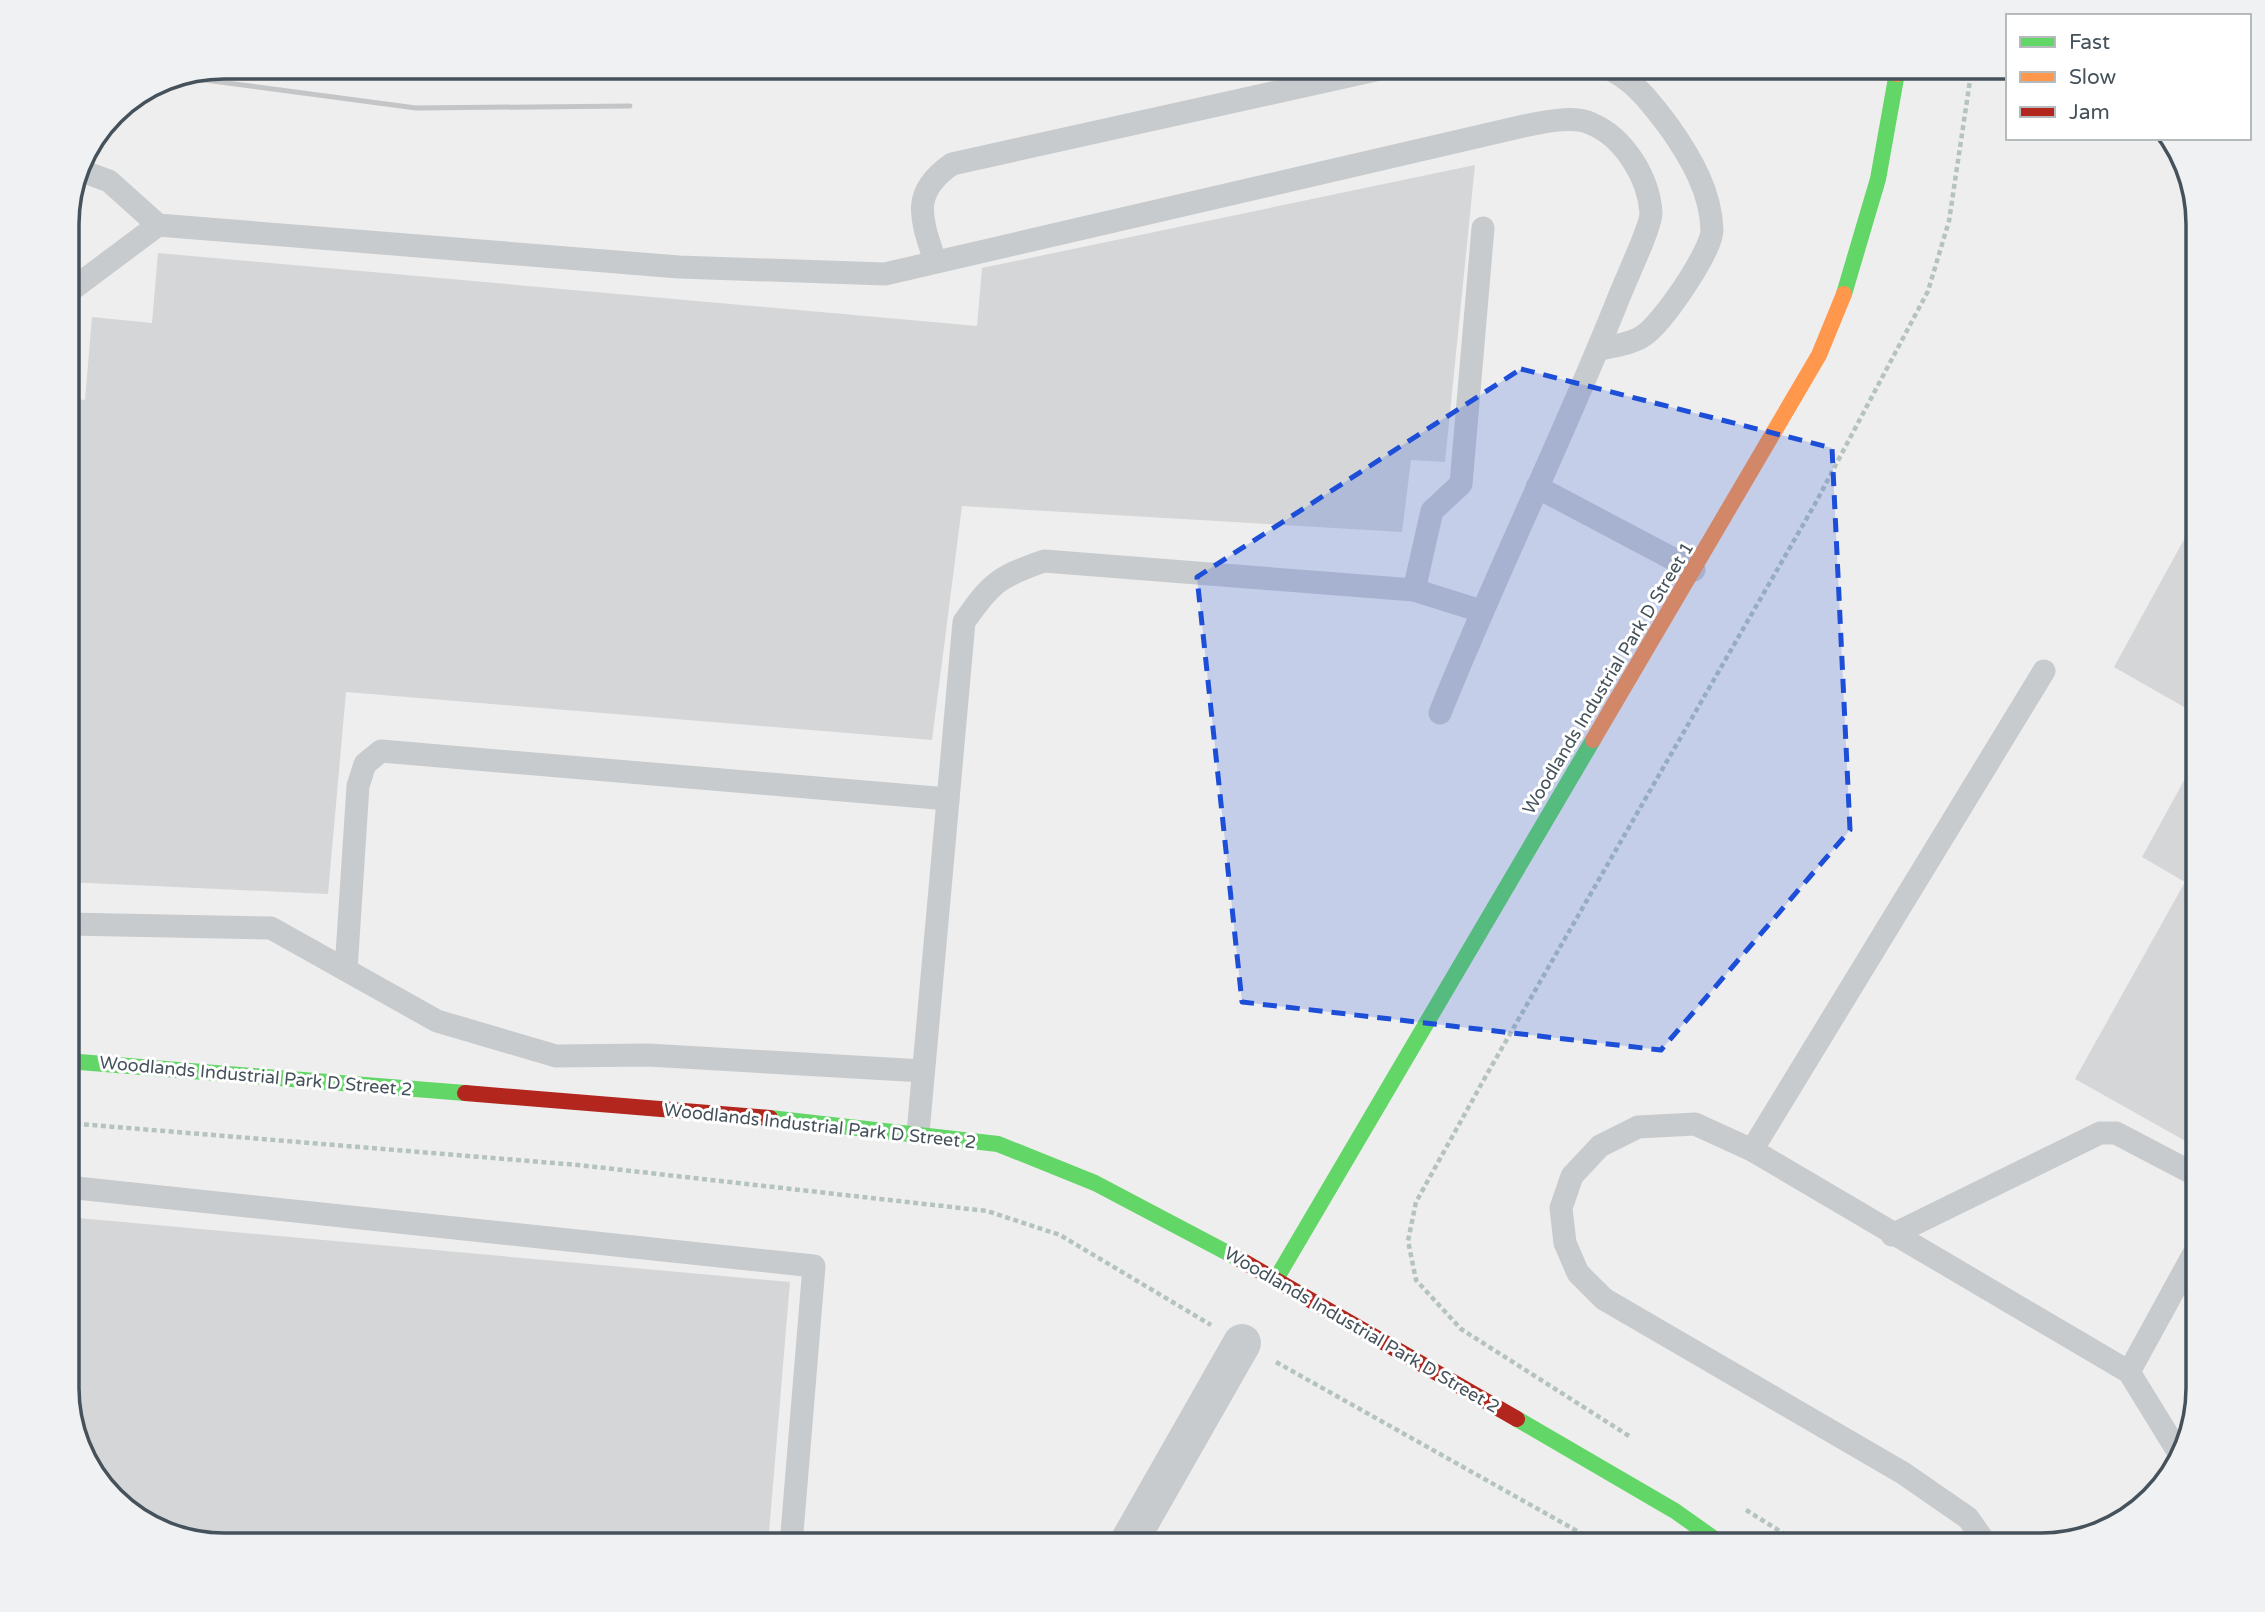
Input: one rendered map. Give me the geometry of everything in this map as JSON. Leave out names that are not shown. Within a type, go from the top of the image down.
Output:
[{"type":"street","name":"Woodlands Industrial Park D Street 1","points":[[1276,1279],[1819,355],[1842,306],[1866,233],[1885,159],[1896,79]]},
{"type":"street","name":"Woodlands Industrial Park D Street 2","points":[[79,1062],[918,1133],[998,1144],[1095,1183],[1276,1279],[1675,1511],[1706,1533]]},
{"type":"street","points":[[1134,1533],[1242,1343]]},
{"type":"lane","points":[[935,261],[922,222],[925,195],[932,178],[952,164],[1331,79]]},
{"type":"lane","points":[[1598,351],[1643,337],[1674,302],[1707,251],[1712,231],[1703,183],[1684,147],[1641,92],[1623,79]]},
{"type":"lane","points":[[88,174],[108,181],[158,225],[679,267],[885,274],[1533,124],[1552,120],[1591,123],[1614,139],[1643,174],[1651,216],[1598,351],[1481,611],[1440,713]]},
{"type":"lane","points":[[79,284],[158,225]]},
{"type":"lane","points":[[1414,590],[1432,511],[1461,484],[1483,229]]},
{"type":"lane","points":[[1537,487],[1694,570]]},
{"type":"lane","points":[[918,1133],[964,622],[987,589],[1013,572],[1044,561],[1414,590],[1481,611]]},
{"type":"lane","points":[[1752,1150],[2044,671]]},
{"type":"lane","points":[[345,970],[358,786],[365,764],[381,751],[948,799]]},
{"type":"lane","points":[[79,924],[271,928],[437,1021],[556,1056],[648,1055],[923,1071]]},
{"type":"lane","points":[[1979,1533],[1968,1518],[1903,1473],[1604,1299],[1578,1273],[1565,1243],[1561,1208],[1572,1176],[1600,1146],[1638,1128],[1695,1124],[1752,1150],[1892,1236],[2129,1372],[2174,1445]]},
{"type":"lane","points":[[1892,1236],[2100,1133],[2116,1133],[2186,1169]]},
{"type":"lane","points":[[79,1188],[814,1266],[792,1533]]},
{"type":"lane","points":[[2129,1372],[2186,1269]]},
{"type":"path","points":[[1637,1441],[1461,1329],[1416,1280],[1408,1241],[1416,1202],[1815,504],[1928,292],[1949,221],[1970,79]]},
{"type":"path","points":[[79,1124],[578,1165],[988,1211],[1060,1235],[1242,1343],[1581,1533]]},
{"type":"path","points":[[1743,1508],[1783,1533]]},
{"type":"highlighted area","points":[[1521,369],[1832,448],[1850,830],[1661,1050],[1242,1002],[1197,577]]},
{"type":"building","points":[[1475,165],[1445,462],[1411,460],[1402,532],[962,506],[932,740],[346,692],[328,894],[79,883],[79,399],[85,400],[92,317],[152,323],[158,253],[977,326],[982,268]]},
{"type":"building","points":[[2186,536],[2186,708],[2114,667]]},
{"type":"building","points":[[2186,777],[2186,1141],[2075,1079],[2185,882],[2142,857]]},
{"type":"building","points":[[79,1218],[790,1282],[769,1533],[205,1532],[177,1526],[151,1514],[121,1491],[103,1469],[94,1452],[82,1416],[79,1397]]},
{"type":"railway","points":[[207,80],[416,108],[630,106]]},
{"type":"traffic: fast","points":[[1844,294],[1878,179],[1896,79]]},
{"type":"traffic: fast","points":[[1276,1279],[1593,740]]},
{"type":"traffic: fast","points":[[79,1062],[465,1093]]},
{"type":"traffic: fast","points":[[770,1118],[998,1144],[1095,1183],[1241,1260]]},
{"type":"traffic: fast","points":[[1517,1419],[1675,1511],[1706,1533]]},
{"type":"traffic: slow","points":[[1593,740],[1819,355],[1844,294]]},
{"type":"traffic: jam","points":[[465,1093],[770,1118]]},
{"type":"traffic: jam","points":[[1241,1260],[1517,1419]]}]
